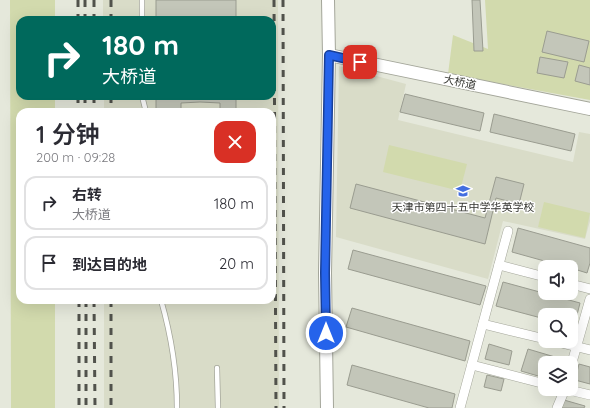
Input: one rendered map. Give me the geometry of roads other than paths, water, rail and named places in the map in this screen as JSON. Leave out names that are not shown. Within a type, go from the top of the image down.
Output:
[{"type":"street","points":[[326,408],[325,273],[329,55],[328,0]]},
{"type":"street","name":"大桥道","points":[[329,55],[590,109]]},
{"type":"street","points":[[460,408],[508,231]]},
{"type":"street","points":[[499,265],[538,275]]},
{"type":"street","points":[[578,286],[590,289]]},
{"type":"street","points":[[578,340],[590,299]]},
{"type":"street","points":[[483,324],[538,337]]},
{"type":"street","points":[[578,347],[590,350]]},
{"type":"street","points":[[472,365],[538,382]]},
{"type":"street","points":[[578,392],[590,395]]},
{"type":"street","points":[[557,408],[562,396]]},
{"type":"lane","points":[[142,0],[142,16]]},
{"type":"lane","points":[[162,304],[177,380],[178,408]]},
{"type":"lane","points":[[217,368],[218,408]]},
{"type":"railway","points":[[78,0],[78,16]]},
{"type":"railway","points":[[85,0],[85,16]]},
{"type":"railway","points":[[94,0],[94,16]]},
{"type":"railway","points":[[111,0],[111,16]]},
{"type":"railway","points":[[274,0],[274,16]]},
{"type":"railway","points":[[283,0],[284,408]]},
{"type":"railway","points":[[78,100],[78,108]]},
{"type":"railway","points":[[85,100],[85,108]]},
{"type":"railway","points":[[94,100],[94,108]]},
{"type":"railway","points":[[111,100],[111,108]]},
{"type":"railway","points":[[274,100],[275,108]]},
{"type":"railway","points":[[79,304],[79,408]]},
{"type":"railway","points":[[86,304],[86,408]]},
{"type":"railway","points":[[94,304],[95,408]]},
{"type":"railway","points":[[111,304],[111,408]]},
{"type":"railway","points":[[275,304],[276,408]]},
{"type":"place","name":"天津市第四十五中学华英学校","points":[[463,191]]}]
